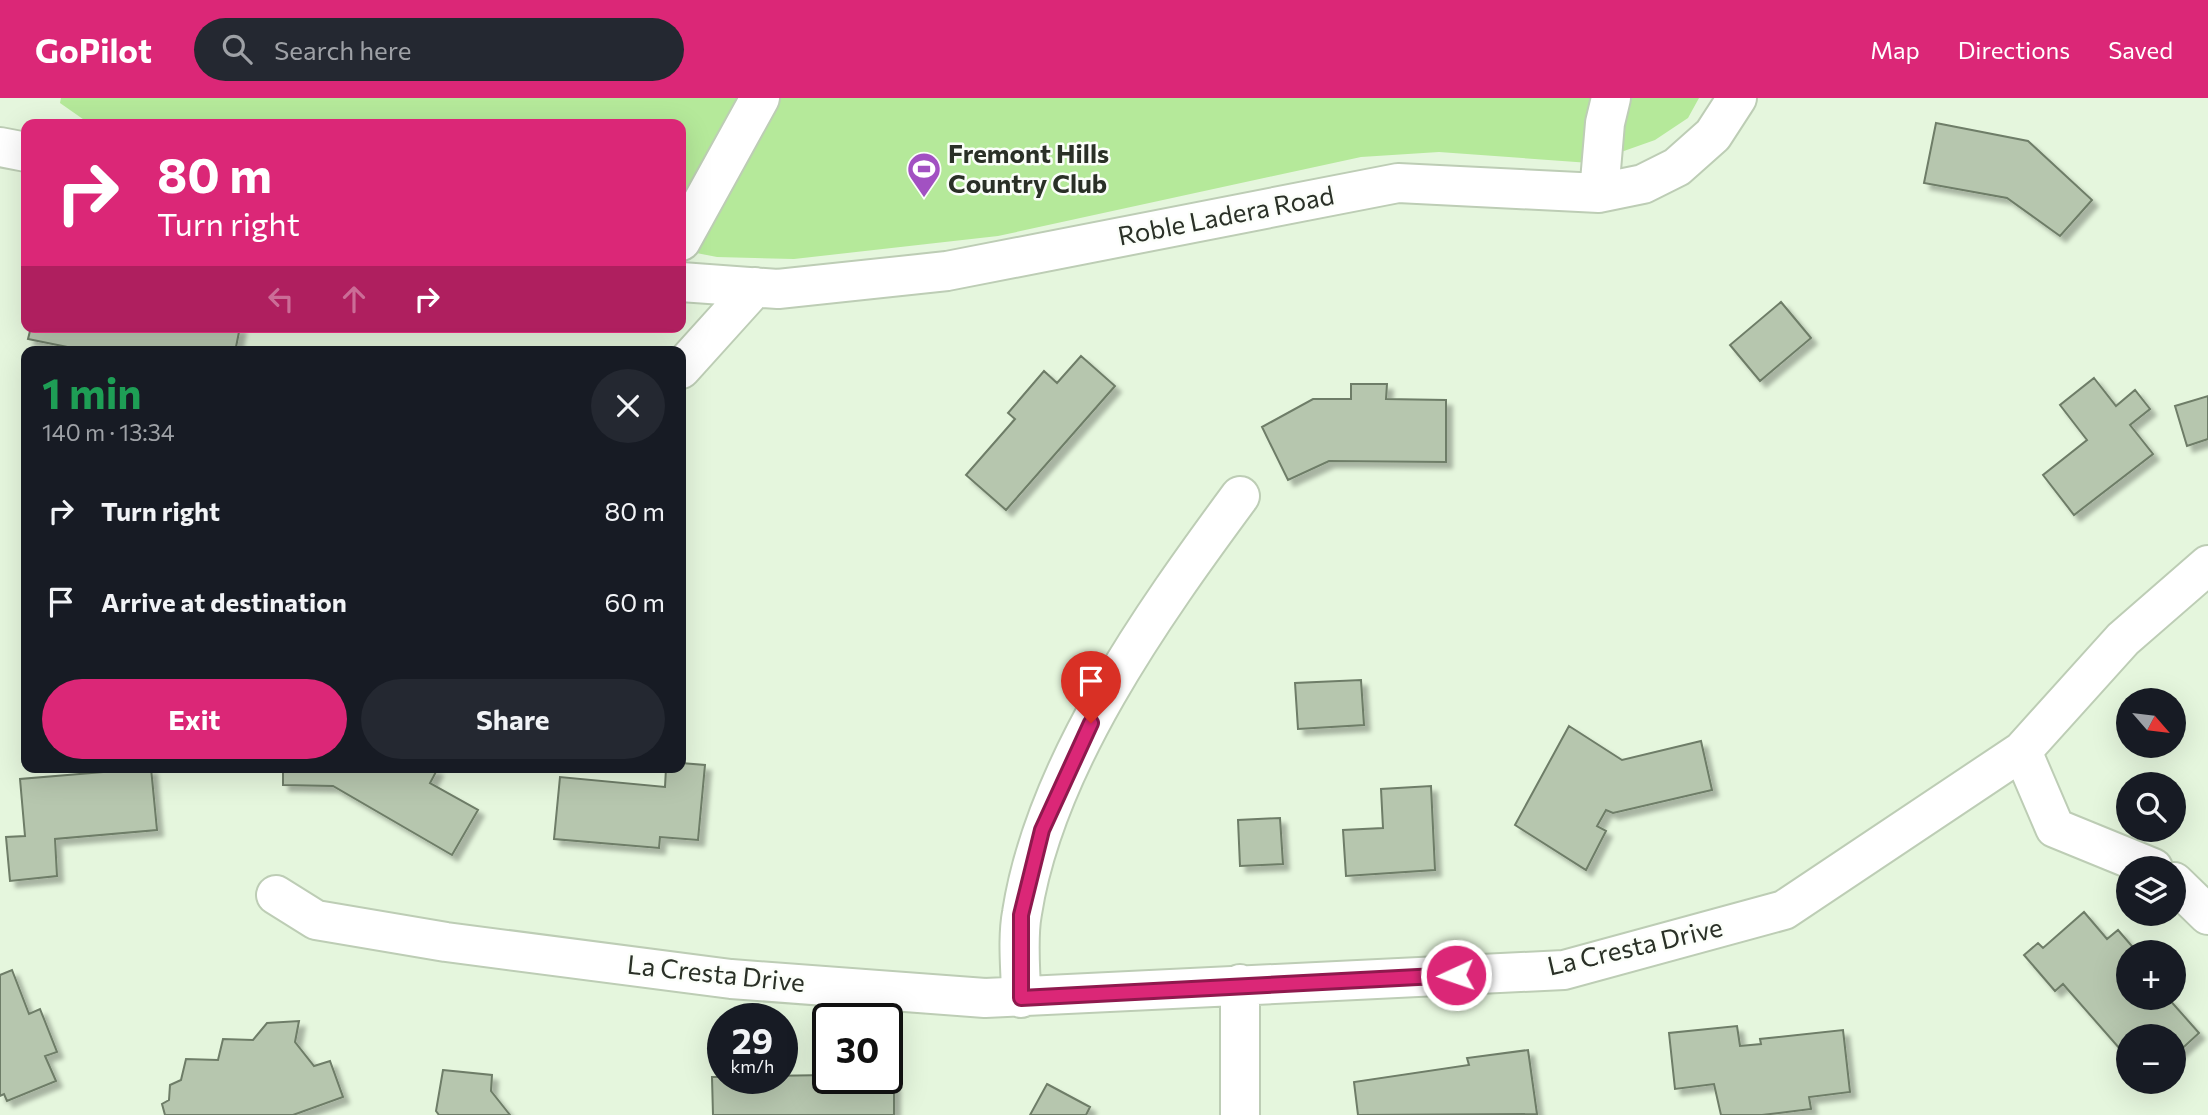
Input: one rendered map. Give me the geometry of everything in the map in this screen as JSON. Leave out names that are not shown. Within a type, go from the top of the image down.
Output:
[{"type":"street","points":[[686,232],[760,98]]},
{"type":"street","points":[[1599,193],[1605,122],[1611,98]]},
{"type":"street","name":"Roble Ladera Road","points":[[686,282],[778,289],[947,271],[1398,183],[1599,193],[1643,184],[1677,167],[1713,135],[1737,98]]},
{"type":"street","points":[[0,147],[21,151]]},
{"type":"street","points":[[686,363],[755,287]]},
{"type":"street","points":[[1021,998],[1021,915],[1042,830],[1091,723],[1160,604],[1240,496]]},
{"type":"street","name":"La Cresta Drive","points":[[276,895],[316,920],[446,942],[731,979],[1021,998],[1240,984],[1564,970],[1784,911],[2022,751],[2123,639],[2208,565]]},
{"type":"street","points":[[2022,751],[2055,828],[2124,856]]},
{"type":"street","points":[[2186,894],[2208,915]]},
{"type":"street","points":[[1240,984],[1240,1115]]},
{"type":"green space","name":"Fremont Hills Country Club","points":[[61,98],[1699,98],[1688,118],[1655,140],[1590,163],[1439,152],[1361,157],[998,236],[794,259],[717,257],[686,251],[686,119],[83,119],[60,103]]},
{"type":"building","points":[[1936,123],[2028,141],[2092,200],[2060,236],[2007,198],[1924,183]]},
{"type":"building","points":[[1781,302],[1811,338],[1760,381],[1730,345]]},
{"type":"building","points":[[30,333],[239,333],[236,346],[62,346],[28,339]]},
{"type":"building","points":[[1081,356],[1115,386],[1006,510],[966,475],[1015,419],[1008,413],[1044,371],[1057,383]]},
{"type":"building","points":[[2094,378],[2116,406],[2135,390],[2150,409],[2130,425],[2153,454],[2074,515],[2043,475],[2087,440],[2060,405]]},
{"type":"building","points":[[1351,384],[1387,384],[1386,399],[1446,400],[1446,462],[1329,461],[1288,480],[1262,427],[1313,399],[1351,399]]},
{"type":"building","points":[[2208,396],[2208,439],[2187,446],[2175,406]]},
{"type":"building","points":[[1361,680],[1364,725],[1298,729],[1295,683]]},
{"type":"building","points":[[1569,726],[1622,760],[1701,741],[1712,790],[1613,813],[1606,810],[1597,826],[1606,831],[1586,870],[1515,825]]},
{"type":"building","points":[[686,763],[705,765],[698,840],[660,837],[659,848],[554,839],[560,777],[665,787],[666,773],[686,773]]},
{"type":"building","points":[[91,773],[151,773],[157,830],[55,839],[57,876],[10,881],[6,837],[25,836],[20,779]]},
{"type":"building","points":[[283,773],[435,773],[430,783],[478,810],[452,855],[333,786],[283,785]]},
{"type":"building","points":[[1431,786],[1435,870],[1346,876],[1343,830],[1383,828],[1381,789]]},
{"type":"building","points":[[1280,818],[1283,864],[1240,866],[1238,820]]},
{"type":"building","points":[[2084,912],[2107,939],[2118,930],[2127,940],[2116,940],[2116,1010],[2179,1010],[2199,1033],[2186,1045],[2186,1024],[2116,1024],[2116,1044],[2063,984],[2055,991],[2024,955],[2038,943],[2043,948]]},
{"type":"building","points":[[12,970],[29,1014],[40,1009],[57,1052],[45,1056],[56,1081],[7,1101],[4,1094],[0,1096],[0,975]]},
{"type":"building","points":[[299,1021],[295,1042],[314,1066],[330,1061],[343,1097],[293,1115],[165,1115],[162,1104],[169,1100],[170,1085],[181,1080],[186,1059],[218,1060],[223,1039],[253,1040],[267,1023]]},
{"type":"building","points":[[1737,1026],[1740,1046],[1761,1044],[1760,1039],[1843,1030],[1850,1092],[1809,1097],[1811,1109],[1762,1115],[1721,1115],[1714,1084],[1675,1089],[1669,1033]]},
{"type":"building","points":[[1528,1050],[1537,1114],[1358,1115],[1354,1082],[1469,1065],[1467,1058]]},
{"type":"building","points":[[443,1070],[492,1075],[491,1091],[510,1115],[439,1115],[436,1111]]},
{"type":"building","points":[[812,1075],[812,1094],[894,1094],[894,1115],[713,1115],[712,1094],[798,1094],[798,1076]]},
{"type":"building","points":[[1047,1084],[1090,1107],[1086,1115],[1030,1115]]},
{"type":"place","name":"Fremont Hills Country Club","points":[[924,199]]},
{"type":"route","points":[[1091,723],[1042,830],[1021,915],[1021,998],[1240,984],[1456,975]]}]
